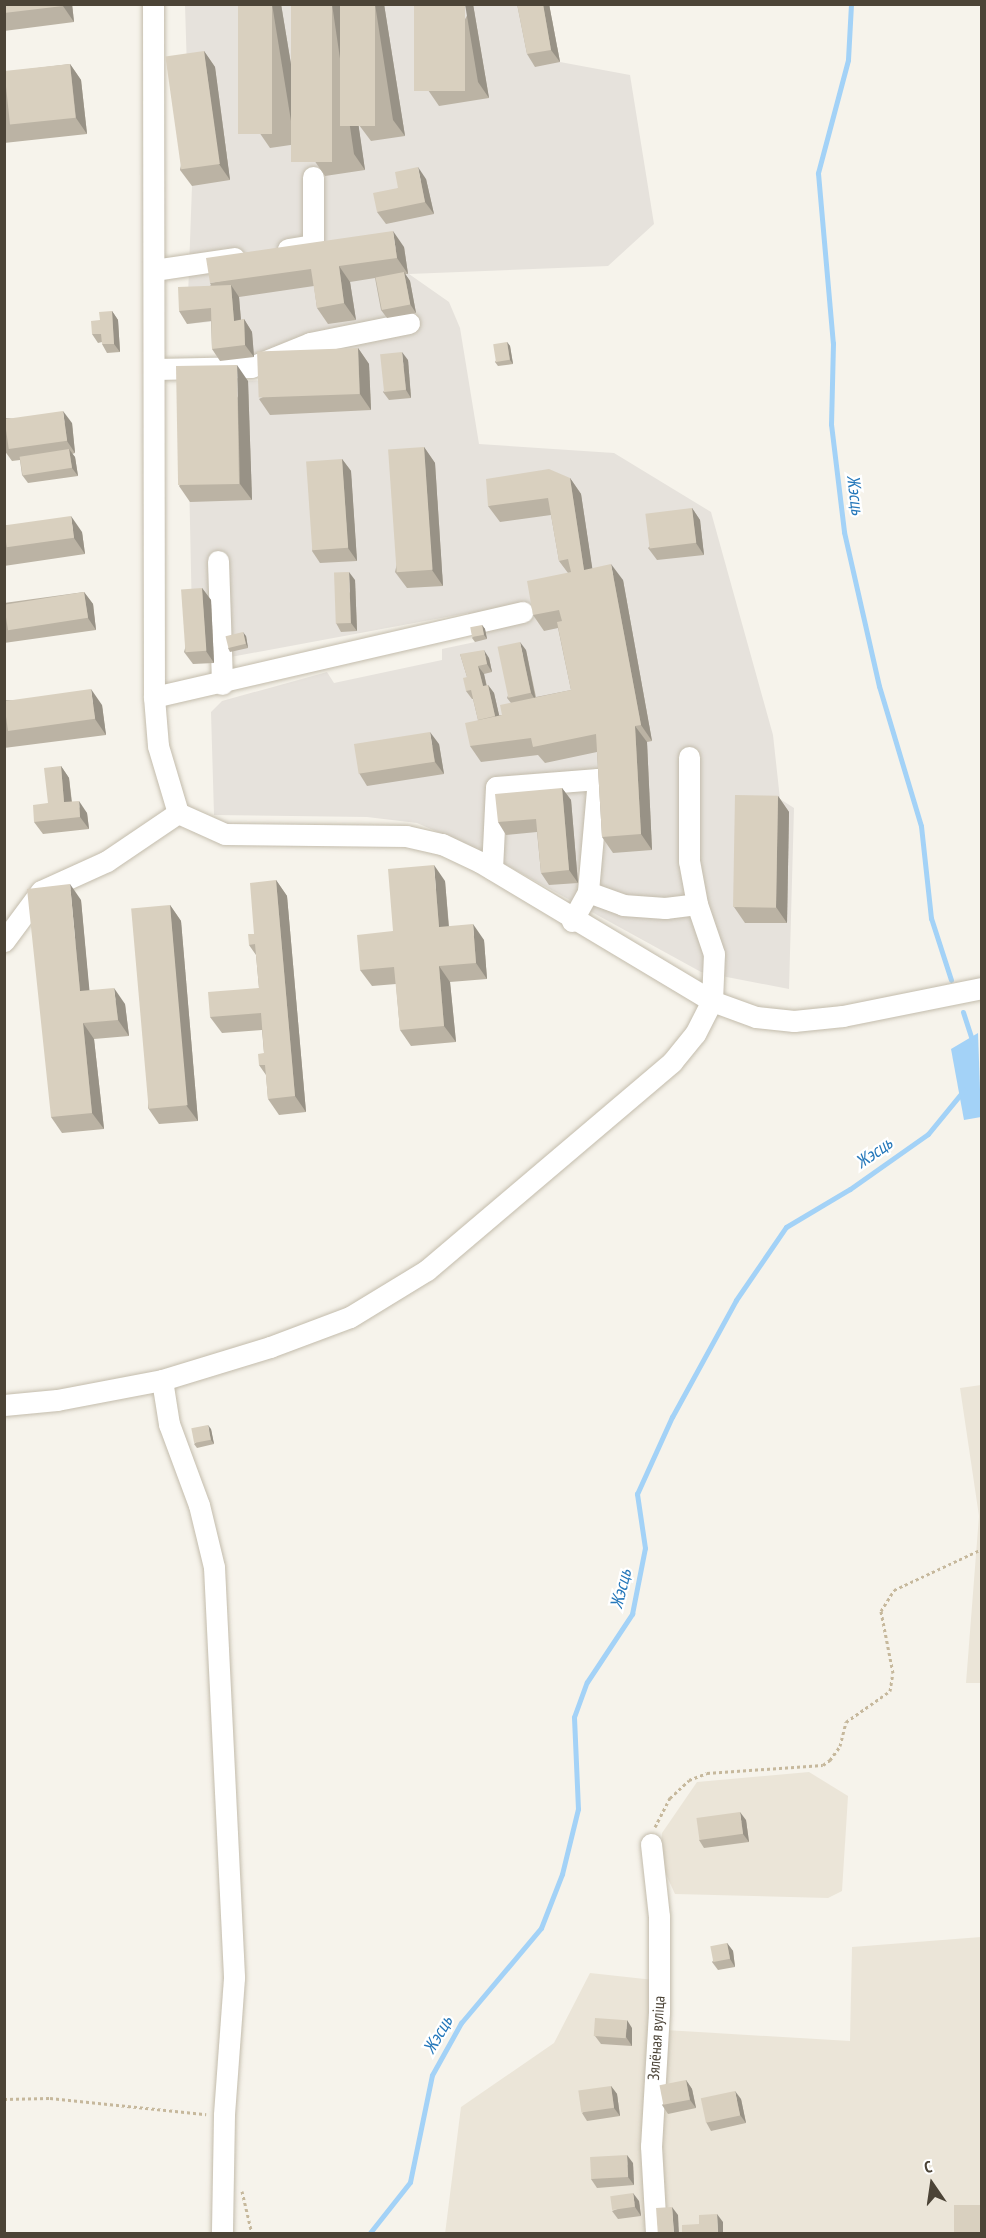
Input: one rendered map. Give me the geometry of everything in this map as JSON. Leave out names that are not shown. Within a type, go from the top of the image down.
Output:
[{"type":"street","points":[[153,4],[156,369],[154,697],[158,746],[178,813],[225,834],[406,836],[442,844],[492,869],[572,921],[712,1001],[756,1017],[794,1021],[843,1016],[981,988]]},
{"type":"street","points":[[154,270],[313,245],[313,177]]},
{"type":"street","points":[[156,369],[251,367],[310,343],[409,323]]},
{"type":"street","points":[[218,561],[222,684]]},
{"type":"street","points":[[154,697],[222,684],[522,612]]},
{"type":"street","points":[[4,1405],[57,1400],[162,1380],[270,1347],[351,1317],[427,1270],[672,1062],[695,1034],[712,1001],[714,954],[697,904],[689,861],[689,757]]},
{"type":"street","points":[[492,869],[496,787],[598,779],[588,892],[572,921]]},
{"type":"street","points":[[4,940],[41,891],[107,861],[178,813]]},
{"type":"street","points":[[588,892],[623,905],[665,908],[697,904]]},
{"type":"street","points":[[162,1380],[169,1424],[199,1505],[214,1567],[234,1978],[224,2115],[222,2234]]},
{"type":"street","name":"Зялёная вуліца","points":[[651,1844],[659,1926],[659,2012],[651,2146],[656,2234]]},
{"type":"path","points":[[651,1844],[654,1828],[670,1798],[689,1780],[707,1773],[823,1765],[830,1760],[840,1746],[846,1722],[890,1691],[893,1673],[881,1611],[894,1590],[981,1549]]},
{"type":"path","points":[[4,2098],[50,2098],[224,2115]]},
{"type":"shaded area","points":[[549,4],[560,62],[630,75],[654,224],[608,266],[409,274],[449,302],[460,328],[479,444],[614,453],[711,512],[773,735],[780,799],[794,808],[789,989],[701,972],[479,850],[417,823],[367,817],[214,815],[211,712],[222,701],[327,672],[334,683],[442,660],[442,649],[475,642],[468,613],[193,664],[187,383],[268,380],[254,357],[219,321],[187,324],[192,186],[176,72],[187,70],[185,5]]},
{"type":"shaded area","points":[[981,1385],[982,1683],[966,1683],[979,1516],[960,1388]]},
{"type":"shaded area","points":[[809,1772],[848,1796],[842,1891],[828,1898],[675,1894],[660,1861],[662,1833],[697,1782]]},
{"type":"shaded area","points":[[981,1937],[981,2233],[660,2234],[657,2172],[665,2030],[850,2041],[852,1947]]},
{"type":"shaded area","points":[[590,1973],[654,1980],[649,2233],[445,2234],[461,2107],[554,2043]]},
{"type":"water","points":[[978,1033],[981,1117],[964,1120],[951,1049]]},
{"type":"building","points":[[4,4],[63,4],[63,6],[4,13]]},
{"type":"building","points":[[238,4],[272,4],[272,134],[238,134]]},
{"type":"building","points":[[291,4],[332,4],[332,162],[291,162]]},
{"type":"building","points":[[340,4],[375,4],[375,126],[340,126]]},
{"type":"building","points":[[414,4],[465,4],[465,91],[414,91]]},
{"type":"building","points":[[517,4],[543,4],[551,50],[527,54]]},
{"type":"building","points":[[204,51],[220,164],[181,169],[165,56]]},
{"type":"building","points":[[70,64],[76,118],[10,125],[4,71]]},
{"type":"building","points":[[418,167],[425,202],[377,212],[373,193],[398,188],[395,172]]},
{"type":"building","points":[[393,231],[397,258],[339,266],[344,303],[317,308],[311,269],[210,283],[206,258]]},
{"type":"building","points":[[404,272],[410,304],[382,310],[376,278]]},
{"type":"building","points":[[231,285],[234,321],[244,319],[245,345],[212,349],[211,308],[179,311],[178,287]]},
{"type":"building","points":[[112,311],[114,344],[102,344],[101,334],[92,334],[91,321],[100,320],[99,312]]},
{"type":"building","points":[[507,342],[510,360],[496,362],[493,344]]},
{"type":"building","points":[[358,348],[360,394],[259,397],[257,352]]},
{"type":"building","points":[[402,352],[406,390],[384,392],[380,354]]},
{"type":"building","points":[[237,365],[239,484],[178,485],[176,366]]},
{"type":"building","points":[[63,411],[67,441],[9,449],[5,419]]},
{"type":"building","points":[[424,447],[433,570],[397,572],[388,450]]},
{"type":"building","points":[[69,449],[72,468],[23,476],[20,457]]},
{"type":"building","points":[[342,459],[348,548],[312,550],[306,462]]},
{"type":"building","points":[[549,469],[570,478],[584,570],[611,564],[641,725],[635,726],[641,834],[602,837],[596,734],[533,747],[531,738],[470,746],[465,723],[502,715],[500,705],[571,690],[557,622],[562,621],[559,610],[533,615],[527,581],[571,572],[568,559],[559,561],[548,498],[488,506],[486,479]]},
{"type":"building","points":[[692,508],[696,543],[650,548],[645,514]]},
{"type":"building","points":[[71,516],[74,538],[7,547],[4,525]]},
{"type":"building","points":[[349,572],[351,623],[336,623],[334,573]]},
{"type":"building","points":[[202,588],[206,651],[185,652],[181,589]]},
{"type":"building","points":[[84,592],[88,618],[8,630],[4,605]]},
{"type":"building","points":[[482,625],[484,635],[472,637],[470,627]]},
{"type":"building","points":[[243,632],[246,644],[228,648],[226,636]]},
{"type":"building","points":[[520,642],[531,693],[508,698],[498,647]]},
{"type":"building","points":[[484,650],[487,664],[478,666],[483,686],[488,685],[495,716],[478,720],[471,690],[466,691],[463,678],[467,677],[460,654]]},
{"type":"building","points":[[91,689],[95,719],[8,731],[4,701]]},
{"type":"building","points":[[430,732],[435,762],[359,774],[354,744]]},
{"type":"building","points":[[61,766],[64,802],[79,801],[80,817],[34,822],[33,805],[48,803],[44,768]]},
{"type":"building","points":[[562,788],[569,870],[541,873],[536,819],[498,822],[495,794]]},
{"type":"building","points":[[735,795],[778,796],[776,908],[733,907]]},
{"type":"building","points":[[434,865],[439,927],[473,924],[476,963],[439,966],[444,1026],[400,1030],[394,967],[360,970],[357,935],[393,931],[388,869]]},
{"type":"building","points":[[276,880],[295,1096],[268,1099],[265,1065],[259,1065],[258,1054],[264,1053],[261,1013],[210,1017],[208,992],[259,988],[255,944],[249,945],[248,934],[254,934],[250,883]]},
{"type":"building","points":[[70,884],[80,991],[114,988],[118,1020],[83,1023],[92,1113],[51,1117],[27,889]]},
{"type":"building","points":[[170,905],[188,1105],[149,1109],[131,908]]},
{"type":"building","points":[[208,1425],[211,1440],[194,1443],[191,1428]]},
{"type":"building","points":[[740,1812],[743,1834],[699,1840],[696,1818]]},
{"type":"building","points":[[727,1943],[730,1959],[713,1962],[710,1946]]},
{"type":"building","points":[[595,2018],[627,2020],[626,2038],[594,2036]]},
{"type":"building","points":[[686,2080],[690,2100],[663,2105],[659,2085]]},
{"type":"building","points":[[611,2086],[614,2108],[581,2112],[578,2091]]},
{"type":"building","points":[[735,2091],[740,2115],[706,2123],[701,2098]]},
{"type":"building","points":[[627,2155],[628,2177],[591,2179],[590,2157]]},
{"type":"building","points":[[633,2193],[635,2207],[612,2210],[610,2196]]},
{"type":"building","points":[[954,2205],[981,2205],[981,2234],[954,2234]]},
{"type":"building","points":[[672,2207],[674,2234],[658,2234],[656,2208]]},
{"type":"building","points":[[717,2214],[718,2234],[682,2234],[682,2225],[699,2224],[699,2215]]},
{"type":"waterway","name":"Жэсць","points":[[851,4],[848,60],[818,173],[833,343],[831,424],[844,532],[879,686],[921,826],[931,918],[951,980]]},
{"type":"waterway","name":"Жэсць","points":[[963,1012],[973,1042]]},
{"type":"waterway","name":"Жэсць","points":[[369,2234],[410,2182],[432,2075],[461,2023],[541,1928],[562,1874],[578,1809],[574,1717],[587,1682],[632,1614],[645,1548],[637,1494],[672,1417],[736,1300],[786,1227],[850,1189],[928,1134],[964,1090]]}]
